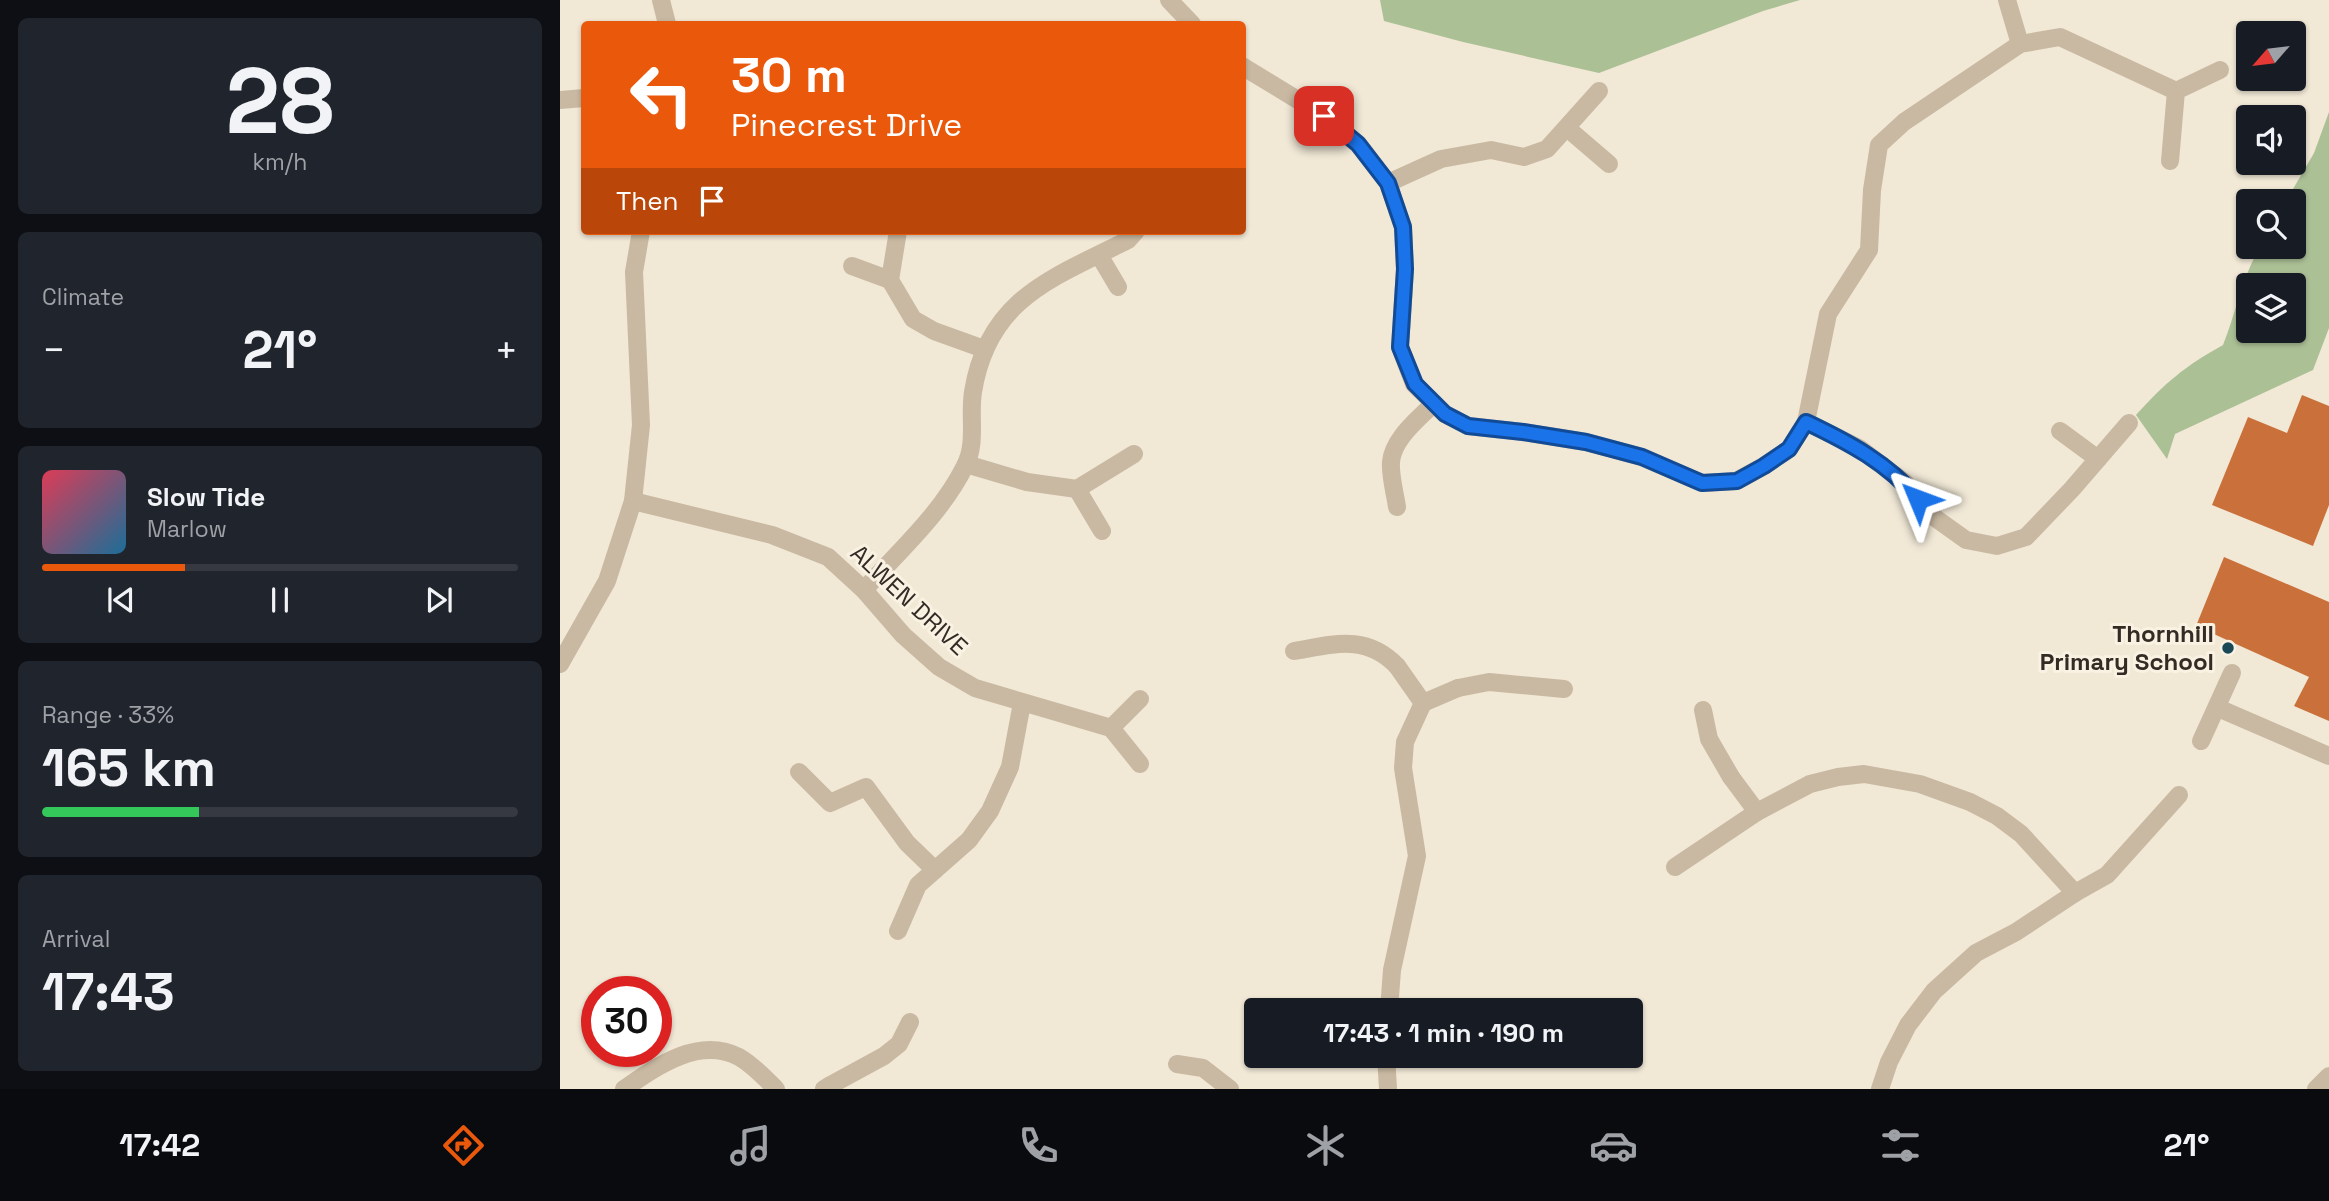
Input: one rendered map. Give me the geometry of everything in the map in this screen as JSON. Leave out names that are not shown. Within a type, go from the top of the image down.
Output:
[{"type":"street","points":[[661,0],[666,21]]},
{"type":"street","points":[[1169,0],[1189,21]]},
{"type":"street","points":[[2007,0],[2020,44]]},
{"type":"street","points":[[1246,68],[1324,116],[1358,144],[1388,183],[1403,227],[1405,269],[1400,347],[1415,384],[1445,414],[1468,426],[1586,442],[1642,457],[1702,483],[1737,481],[1764,466],[1789,449],[1806,422],[1828,314],[1869,250],[1872,190],[1878,145],[1904,122],[2020,44],[2060,37],[2176,91]]},
{"type":"street","points":[[2176,91],[2220,70]]},
{"type":"street","points":[[1388,183],[1441,159],[1491,150],[1524,157],[1548,149],[1599,91]]},
{"type":"street","points":[[2170,162],[2176,91]]},
{"type":"street","points":[[560,100],[581,98]]},
{"type":"street","points":[[1567,128],[1609,164]]},
{"type":"street","points":[[560,664],[607,582],[632,500],[641,425],[634,272],[640,235]]},
{"type":"street","points":[[890,280],[897,235]]},
{"type":"street","points":[[864,590],[941,505],[967,464],[972,440],[973,394],[984,349],[1009,312],[1035,287],[1128,240],[1132,235]]},
{"type":"street","points":[[1099,255],[1118,287]]},
{"type":"street","points":[[852,266],[890,280],[914,319],[934,331],[984,349]]},
{"type":"street","points":[[1397,507],[1391,465],[1392,453],[1434,403]]},
{"type":"street","points":[[1806,422],[1859,448],[1905,484],[1931,514],[1966,540],[1997,546],[2026,537],[2129,423]]},
{"type":"street","points":[[2060,431],[2098,459]]},
{"type":"street","points":[[967,464],[1027,482],[1077,489],[1134,454]]},
{"type":"street","points":[[1077,489],[1102,531]]},
{"type":"street","name":"ALWEN DRIVE","points":[[632,500],[772,535],[828,557],[864,590],[903,635],[939,667],[975,688],[1111,727]]},
{"type":"street","points":[[1294,651],[1350,643],[1376,648],[1397,666],[1423,703]]},
{"type":"street","points":[[2201,741],[2232,673]]},
{"type":"street","points":[[1390,998],[1392,970],[1417,856],[1403,768],[1405,742],[1423,703],[1458,688],[1489,682],[1563,689]]},
{"type":"street","points":[[1139,699],[1111,727],[1140,764]]},
{"type":"street","points":[[898,931],[918,885],[969,840],[990,811],[1010,767],[1022,703]]},
{"type":"street","points":[[2218,708],[2329,756]]},
{"type":"street","points":[[1703,710],[1709,738],[1731,777],[1757,812]]},
{"type":"street","points":[[799,772],[830,803],[866,787],[908,843],[935,870]]},
{"type":"street","points":[[1675,867],[1757,812],[1811,784],[1864,774],[1920,784],[1970,802],[1997,816],[2021,834],[2075,892]]},
{"type":"street","points":[[1880,1089],[1889,1062],[1908,1025],[1934,991],[1976,953],[2016,932],[2075,892],[2107,875],[2179,794]]},
{"type":"street","points":[[826,1088],[884,1056],[899,1044],[910,1022]]},
{"type":"street","points":[[624,1089],[655,1068],[684,1054],[710,1050],[737,1056],[776,1089]]},
{"type":"street","points":[[1177,1064],[1203,1068],[1230,1089]]},
{"type":"street","points":[[1387,1068],[1388,1089]]},
{"type":"street","points":[[2316,1089],[2329,1076]]},
{"type":"green space","points":[[1380,0],[1800,0],[1763,11],[1599,73],[1384,21]]},
{"type":"green space","points":[[2329,112],[2329,328],[2313,370],[2175,434],[2167,459],[2136,415],[2176,376],[2223,345],[2236,307],[2236,343],[2306,343],[2306,273],[2248,273],[2254,259],[2306,259],[2306,189],[2293,189],[2301,175],[2306,175],[2306,167]]},
{"type":"building","points":[[2302,395],[2329,406],[2329,505],[2313,546],[2212,505],[2248,417],[2287,433]]},
{"type":"building","points":[[2224,557],[2329,602],[2329,721],[2294,706],[2309,677],[2196,626]]},
{"type":"place","name":"Thornhill Primary School","points":[[2228,648]]},
{"type":"route","points":[[1324,116],[1358,144],[1388,183],[1403,227],[1405,269],[1400,347],[1415,384],[1445,414],[1468,426],[1586,442],[1642,457],[1702,483],[1737,481],[1764,466],[1789,449],[1806,422],[1859,448],[1905,484],[1918,499]]}]
